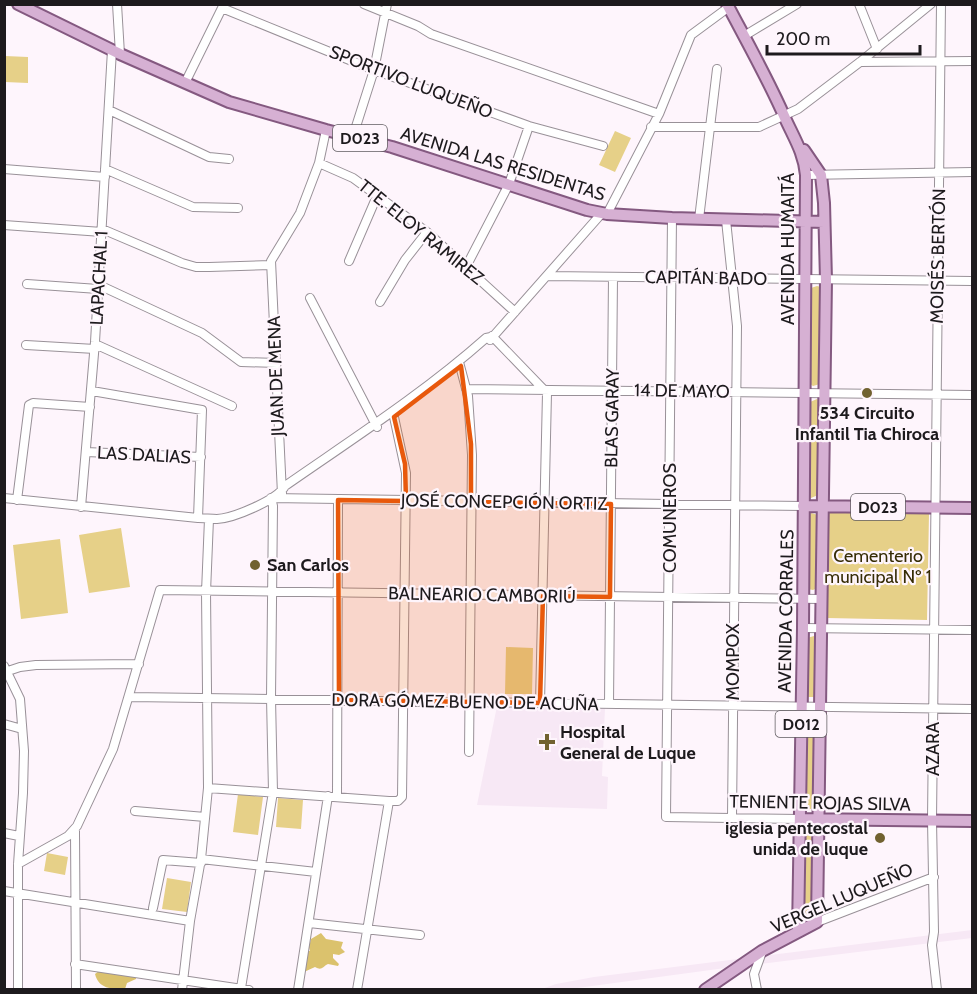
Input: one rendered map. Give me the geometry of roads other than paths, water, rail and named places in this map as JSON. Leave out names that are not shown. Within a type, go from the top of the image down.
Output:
[{"type":"main road","name":"AVENIDA LAS RESIDENTAS","points":[[20,5],[116,52],[229,102],[392,147],[605,214],[824,222]]},
{"type":"main road","name":"D012","points":[[728,6],[767,77],[800,146]]},
{"type":"main road","name":"AVENIDA HUMAITÁ","points":[[800,146],[821,175],[824,222],[826,280],[822,507]]},
{"type":"main road","name":"AVENIDA HUMAITÁ","points":[[800,146],[806,175],[803,506]]},
{"type":"main road","name":"D023","points":[[803,506],[972,508]]},
{"type":"main road","name":"AVENIDA CORRALES","points":[[798,932],[803,506]]},
{"type":"main road","name":"AVENIDA CORRALES","points":[[817,922],[822,507]]},
{"type":"main road","name":"TENIENTE ROJAS SILVA","points":[[800,819],[972,821]]},
{"type":"main road","name":"VERGEL LUQUEÑO","points":[[705,990],[762,951],[817,922]]},
{"type":"street","name":"LAPACHAL 1","points":[[81,507],[92,391],[108,110],[116,52],[117,4]]},
{"type":"street","points":[[364,4],[386,9],[431,34],[659,114]]},
{"type":"street","points":[[744,36],[797,4]]},
{"type":"street","points":[[859,4],[877,49]]},
{"type":"street","points":[[651,127],[758,128],[798,109],[861,62],[931,4]]},
{"type":"street","name":"MOISÉS BERTÓN","points":[[935,508],[941,4]]},
{"type":"street","points":[[185,83],[223,6]]},
{"type":"street","name":"SPORTIVO LUQUEÑO","points":[[223,6],[374,70],[529,126],[603,146]]},
{"type":"street","points":[[377,426],[394,417],[460,364],[486,338],[492,336],[605,214],[659,114],[691,35],[728,6]]},
{"type":"street","points":[[353,136],[374,70],[386,9]]},
{"type":"street","points":[[861,62],[972,61]]},
{"type":"street","points":[[699,219],[717,69]]},
{"type":"street","points":[[108,110],[209,156],[229,159]]},
{"type":"street","points":[[466,267],[509,184],[529,126]]},
{"type":"street","points":[[4,225],[102,230],[196,267],[272,263],[300,213],[319,163],[326,130]]},
{"type":"street","name":"TTE. ELOY RAMIREZ","points":[[319,163],[344,173],[427,232],[515,312]]},
{"type":"street","points":[[4,169],[105,173],[193,207],[238,208]]},
{"type":"street","points":[[806,175],[972,172]]},
{"type":"street","points":[[349,261],[376,196]]},
{"type":"street","name":"COMUNEROS","points":[[666,817],[669,705],[672,218]]},
{"type":"street","name":"MOMPOX","points":[[726,220],[737,326],[732,818]]},
{"type":"street","points":[[380,302],[405,260],[427,232]]},
{"type":"street","name":"JUAN DE MENA","points":[[272,263],[283,490]]},
{"type":"street","name":"CAPITÁN BADO","points":[[547,276],[972,281]]},
{"type":"street","name":"BLAS GARAY","points":[[609,704],[613,277]]},
{"type":"street","points":[[27,284],[98,287],[202,333],[241,362],[276,363]]},
{"type":"street","points":[[310,298],[377,426]]},
{"type":"street","points":[[492,336],[547,393],[540,703]]},
{"type":"street","points":[[26,345],[95,346],[232,406]]},
{"type":"street","points":[[4,498],[209,519],[230,517],[271,498],[285,486],[377,426],[460,364]]},
{"type":"street","points":[[460,364],[466,389],[472,455],[470,752]]},
{"type":"street","name":"14 DE MAYO","points":[[466,389],[972,395]]},
{"type":"street","points":[[92,391],[201,409],[203,412],[198,518]]},
{"type":"street","points":[[17,500],[29,405],[33,403],[90,407]]},
{"type":"street","points":[[208,788],[389,801],[398,801],[403,795],[402,701],[406,501],[405,464],[394,417]]},
{"type":"street","name":"LAS DALIAS","points":[[86,452],[201,458]]},
{"type":"street","points":[[283,490],[284,497],[291,500]]},
{"type":"street","points":[[75,964],[245,989],[260,866],[273,792],[271,699],[273,506],[271,498]]},
{"type":"street","name":"JOSÉ CONCEPCIÓN ORTIZ","points":[[271,498],[803,506]]},
{"type":"street","points":[[337,797],[338,500]]},
{"type":"street","name":"AZARA","points":[[935,508],[932,945],[937,990]]},
{"type":"street","points":[[182,990],[190,921],[201,861],[208,788],[206,592],[209,519]]},
{"type":"street","name":"BALNEARIO CAMBORIÚ","points":[[139,664],[160,590],[821,599]]},
{"type":"street","points":[[802,628],[972,630]]},
{"type":"street","points":[[18,990],[17,893],[24,768],[20,699],[6,669],[36,665],[139,664],[113,749],[75,831],[76,990]]},
{"type":"street","name":"DORA GÓMEZ BUENO DE ACUÑA","points":[[130,697],[972,709]]},
{"type":"street","points":[[4,724],[22,729]]},
{"type":"street","points":[[298,990],[328,796]]},
{"type":"street","points":[[357,990],[389,801]]},
{"type":"street","points":[[135,811],[205,817]]},
{"type":"street","name":"TENIENTE ROJAS SILVA","points":[[666,817],[800,819]]},
{"type":"street","points":[[18,864],[75,831]]},
{"type":"street","points":[[4,833],[19,836]]},
{"type":"street","points":[[153,908],[162,860],[201,861],[316,872]]},
{"type":"street","name":"VERGEL LUQUEÑO","points":[[817,922],[934,877]]},
{"type":"street","points":[[4,891],[190,921]]},
{"type":"street","points":[[309,923],[420,935]]},
{"type":"street","points":[[757,990],[754,978],[762,951]]},
{"type":"place","name":"534 Circuito Infantil Tia Chiroca","points":[[867,393]]},
{"type":"place","name":"San Carlos","points":[[255,565]]},
{"type":"place","name":"Hospital General de Luque","points":[[547,742]]},
{"type":"place","name":"iglesia pentecostal unida de luque","points":[[880,838]]},
{"type":"park label","name":"Cementerio municipal Nº 1","points":[[878,566]]}]
